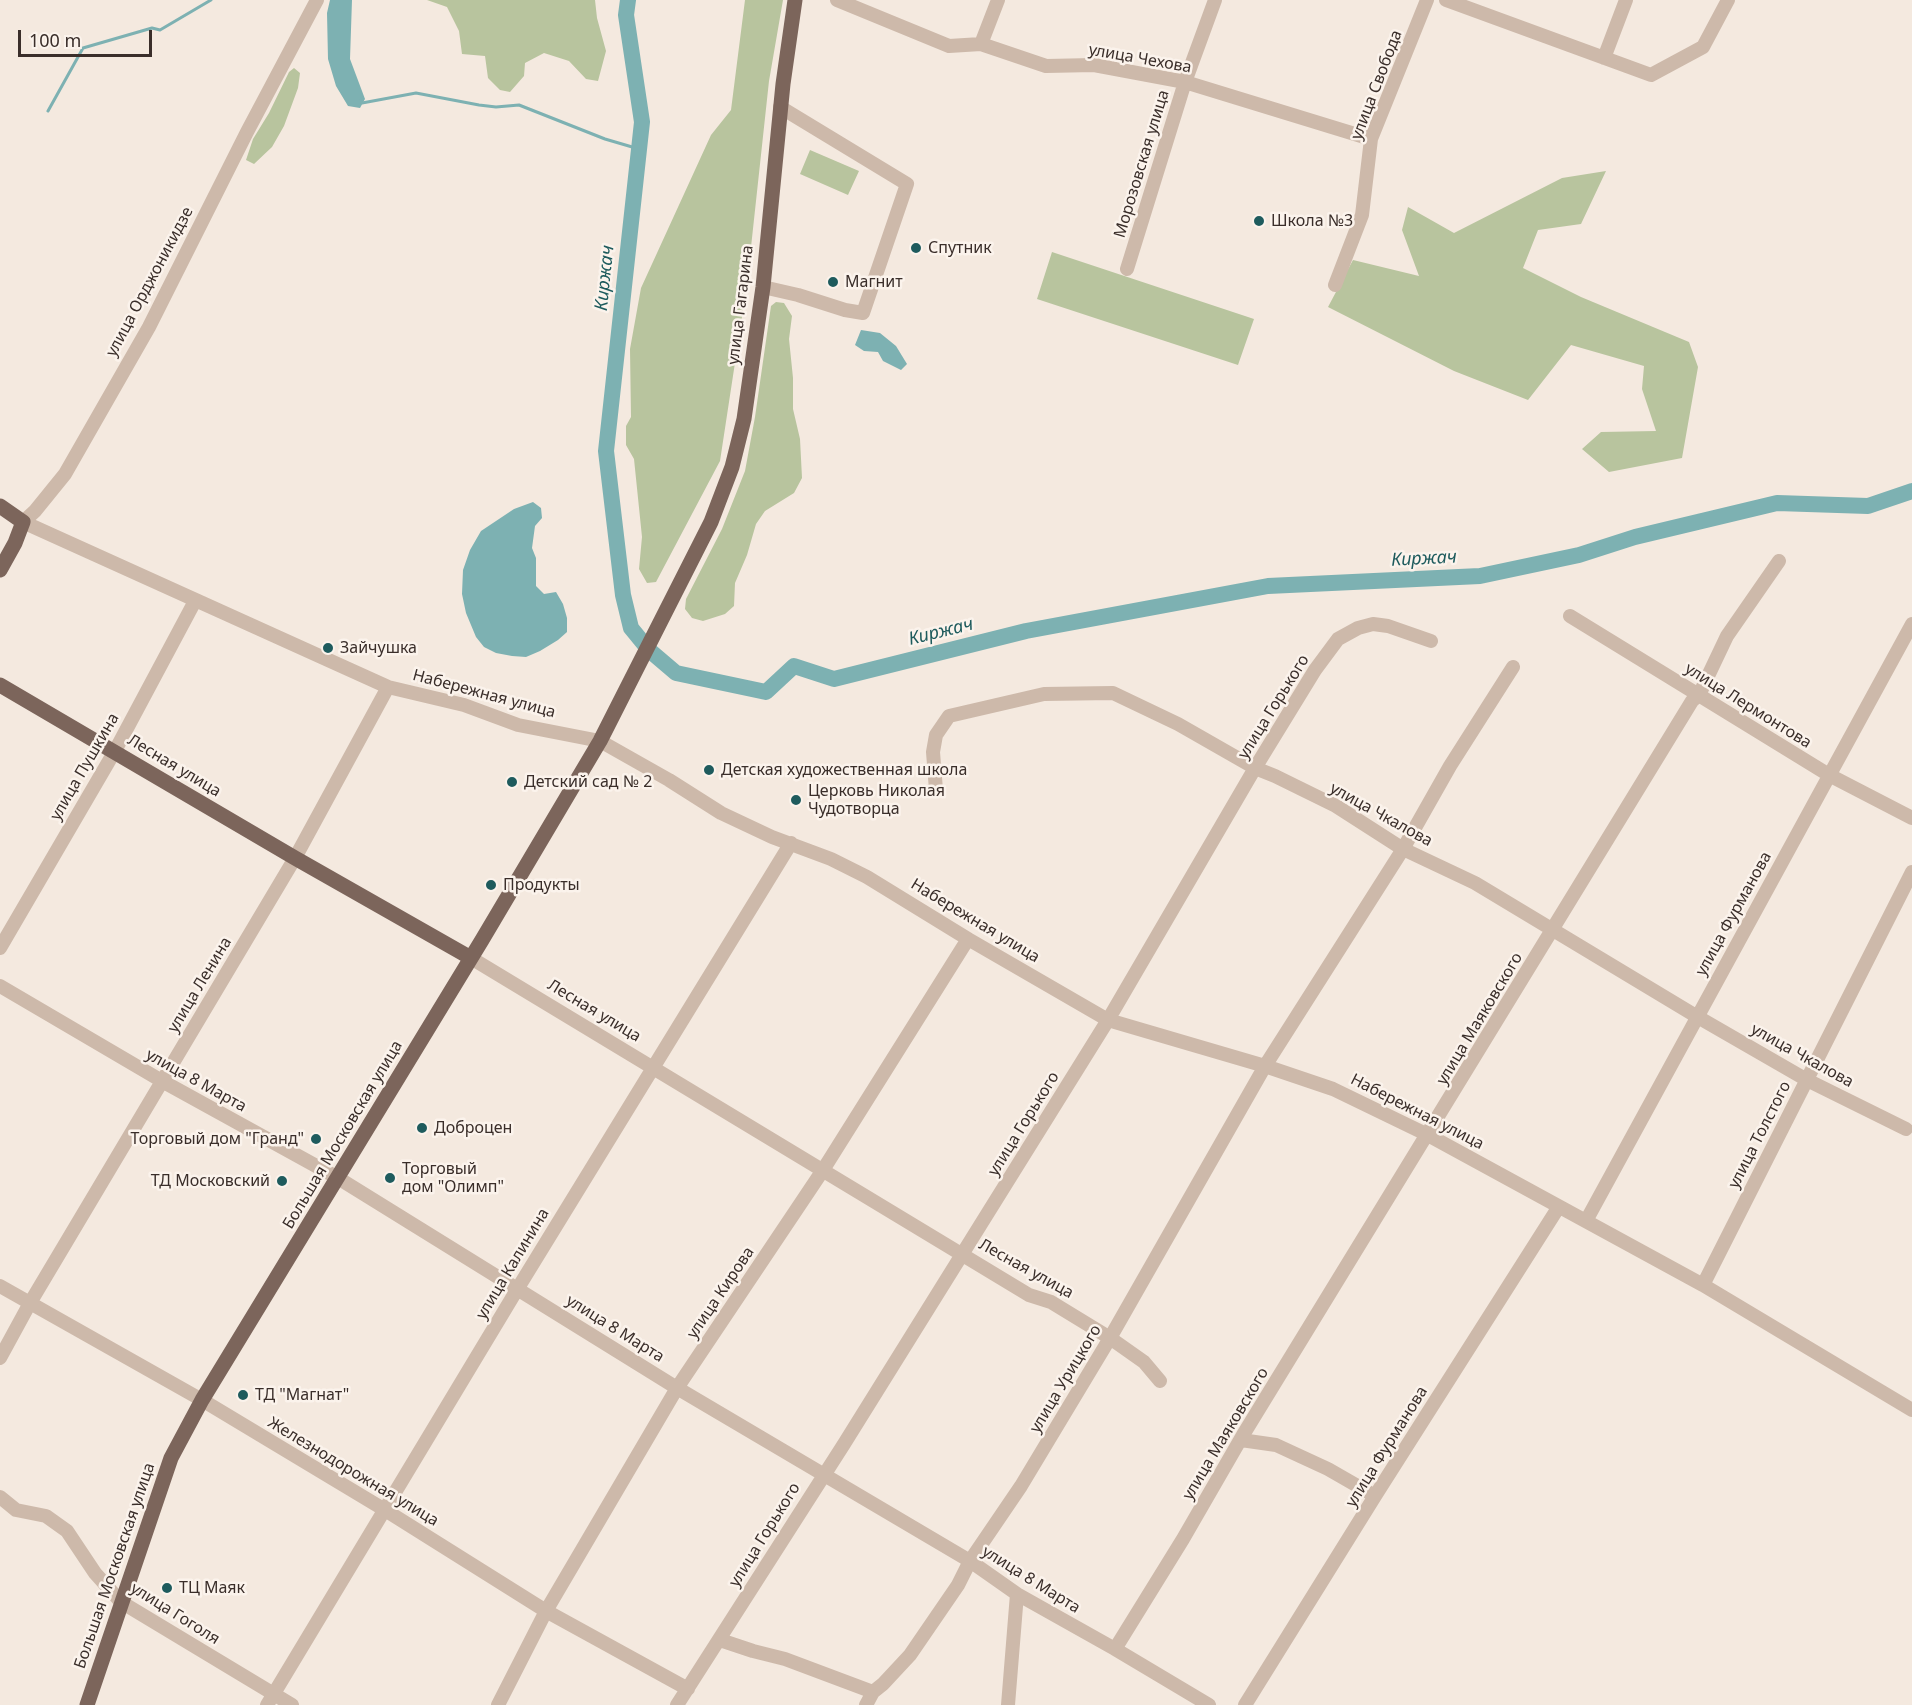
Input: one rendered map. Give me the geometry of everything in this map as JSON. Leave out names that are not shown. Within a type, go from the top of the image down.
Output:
[{"type":"main road","name":"улица Гагарина","points":[[670,601],[711,522],[732,467],[744,419],[763,287],[780,107],[795,0]]},
{"type":"main road","name":"Набережная улица","points":[[0,506],[22,522]]},
{"type":"main road","name":"улица Орджоникидзе","points":[[0,570],[15,543],[22,522]]},
{"type":"main road","name":"Большая Московская улица","points":[[87,1705],[171,1458],[202,1400],[600,741],[670,601]]},
{"type":"main road","name":"Лесная улица","points":[[0,685],[471,958]]},
{"type":"street","name":"улица Орджоникидзе","points":[[22,522],[35,511],[65,474],[143,337],[317,0]]},
{"type":"street","name":"улица Чехова","points":[[837,0],[949,46],[981,44],[1046,66],[1094,65],[1185,82],[1371,139]]},
{"type":"street","points":[[981,44],[998,0]]},
{"type":"street","name":"Морозовская улица","points":[[1127,269],[1185,82],[1215,0]]},
{"type":"street","name":"улица Свобода","points":[[1335,285],[1362,215],[1371,139],[1427,0]]},
{"type":"street","points":[[1446,0],[1651,75],[1703,46],[1728,0]]},
{"type":"street","points":[[1604,58],[1626,0]]},
{"type":"street","points":[[763,287],[863,313],[907,184],[780,107]]},
{"type":"street","name":"Набережная улица","points":[[22,522],[388,687],[464,705],[518,725],[600,741],[721,813],[867,877],[1108,1020],[1265,1066],[1333,1089],[1428,1135],[1558,1208],[1703,1285],[1912,1410]]},
{"type":"street","name":"улица Маяковского","points":[[1115,1649],[1692,701],[1699,695],[1726,636],[1779,561]]},
{"type":"street","name":"улица Пушкина","points":[[0,948],[114,752],[195,601]]},
{"type":"street","name":"улица Лермонтова","points":[[1570,616],[1829,775],[1912,818]]},
{"type":"street","name":"улица Горького","points":[[676,1705],[720,1640],[1108,1020],[1315,670],[1338,639],[1358,628],[1373,624],[1388,626],[1431,641]]},
{"type":"street","name":"улица Фурманова","points":[[1586,1221],[1912,624]]},
{"type":"street","name":"улица Урицкого","points":[[866,1705],[873,1692],[910,1655],[1021,1486],[1110,1338],[1265,1066],[1403,849],[1450,766],[1513,667]]},
{"type":"street","name":"улица Ленина","points":[[0,1358],[295,858],[388,687]]},
{"type":"street","name":"улица Чкалова","points":[[936,790],[933,752],[936,735],[949,716],[1044,694],[1113,693],[1178,724],[1255,768],[1336,806],[1403,849],[1476,883],[1807,1080],[1906,1129]]},
{"type":"street","name":"улица Калинина","points":[[270,1699],[518,1288],[791,843]]},
{"type":"street","name":"улица Толстого","points":[[1703,1285],[1912,872]]},
{"type":"street","name":"улица Кирова","points":[[498,1705],[546,1611],[677,1388],[823,1170],[968,939]]},
{"type":"street","name":"Лесная улица","points":[[471,958],[1029,1294],[1051,1302],[1110,1338],[1143,1362],[1160,1381]]},
{"type":"street","name":"улица 8 Марта","points":[[0,986],[162,1081],[338,1178],[677,1388],[970,1561],[1017,1594],[1209,1705]]},
{"type":"street","name":"улица Фурманова","points":[[1245,1705],[1558,1208]]},
{"type":"street","name":"Железнодорожная улица","points":[[0,1287],[202,1400],[385,1510],[546,1611],[688,1689]]},
{"type":"street","points":[[1241,1440],[1276,1445],[1328,1469],[1375,1496]]},
{"type":"street","name":"улица Гоголя","points":[[0,1497],[15,1510],[24,1514],[46,1516],[67,1531],[95,1573],[121,1602],[270,1699],[292,1705]]},
{"type":"street","points":[[1008,1705],[1017,1594]]},
{"type":"street","points":[[720,1640],[753,1652],[785,1659],[873,1692]]},
{"type":"green space","points":[[427,0],[595,0],[597,18],[606,51],[598,81],[586,79],[569,61],[544,53],[525,63],[524,76],[510,92],[500,90],[488,78],[485,56],[462,54],[459,31],[447,7]]},
{"type":"green space","points":[[745,0],[783,0],[769,81],[747,284],[720,461],[656,582],[647,583],[639,569],[642,537],[634,459],[626,445],[626,426],[631,417],[630,349],[641,288],[711,135],[731,110]]},
{"type":"green space","points":[[294,68],[300,73],[298,88],[284,126],[272,147],[254,164],[246,160],[253,139],[289,72]]},
{"type":"green space","points":[[810,150],[859,171],[848,195],[800,174]]},
{"type":"green space","points":[[1606,171],[1581,224],[1538,230],[1523,268],[1581,297],[1689,342],[1698,367],[1682,458],[1609,472],[1582,449],[1601,432],[1656,431],[1642,389],[1644,366],[1571,345],[1528,400],[1454,371],[1328,307],[1353,260],[1419,276],[1402,230],[1408,207],[1454,233],[1562,178]]},
{"type":"green space","points":[[1052,252],[1254,319],[1238,365],[1037,299]]},
{"type":"green space","points":[[776,302],[784,303],[792,316],[789,339],[793,409],[800,439],[802,478],[794,493],[765,511],[756,524],[747,555],[735,583],[734,606],[725,614],[703,621],[692,618],[685,609],[686,599],[722,529],[745,471],[771,306]]},
{"type":"water","points":[[330,0],[352,0],[350,59],[365,99],[360,108],[348,106],[336,86],[328,59],[327,13]]},
{"type":"water","points":[[861,330],[880,333],[896,346],[907,364],[901,370],[883,361],[878,352],[864,351],[855,345]]},
{"type":"water","points":[[533,502],[541,508],[542,518],[535,526],[532,548],[536,558],[536,586],[544,594],[556,592],[567,618],[567,632],[540,651],[526,657],[496,653],[484,647],[476,637],[466,613],[462,594],[463,570],[470,550],[481,531],[514,509]]},
{"type":"waterway","points":[[48,111],[83,48],[152,28],[160,30],[211,0]]},
{"type":"waterway","name":"Киржач","points":[[628,0],[626,15],[642,122],[606,451],[623,595],[631,628],[649,650],[676,673],[766,692],[794,666],[834,679],[1026,631],[1268,586],[1480,576],[1579,555],[1635,537],[1777,503],[1868,506],[1912,491]]},
{"type":"waterway","points":[[360,101],[362,103],[416,93],[496,107],[519,105],[605,139],[639,149]]},
{"type":"place","name":"Школа №3","points":[[1259,221]]},
{"type":"place","name":"Спутник","points":[[916,248]]},
{"type":"place","name":"Магнит","points":[[833,282]]},
{"type":"place","name":"Зайчушка","points":[[328,648]]},
{"type":"place","name":"Детская художественная школа","points":[[709,770]]},
{"type":"place","name":"Детский сад № 2","points":[[512,782]]},
{"type":"place","name":"Церковь Николая Чудотворца","points":[[796,800]]},
{"type":"place","name":"Продукты","points":[[491,885]]},
{"type":"place","name":"Доброцен","points":[[422,1128]]},
{"type":"place","name":"Торговый дом \"Гранд\"","points":[[316,1139]]},
{"type":"place","name":"Торговый дом \"Олимп\"","points":[[390,1178]]},
{"type":"place","name":"ТД Московский","points":[[282,1181]]},
{"type":"place","name":"ТД \"Магнат\"","points":[[243,1395]]},
{"type":"place","name":"ТЦ Маяк","points":[[167,1588]]}]
